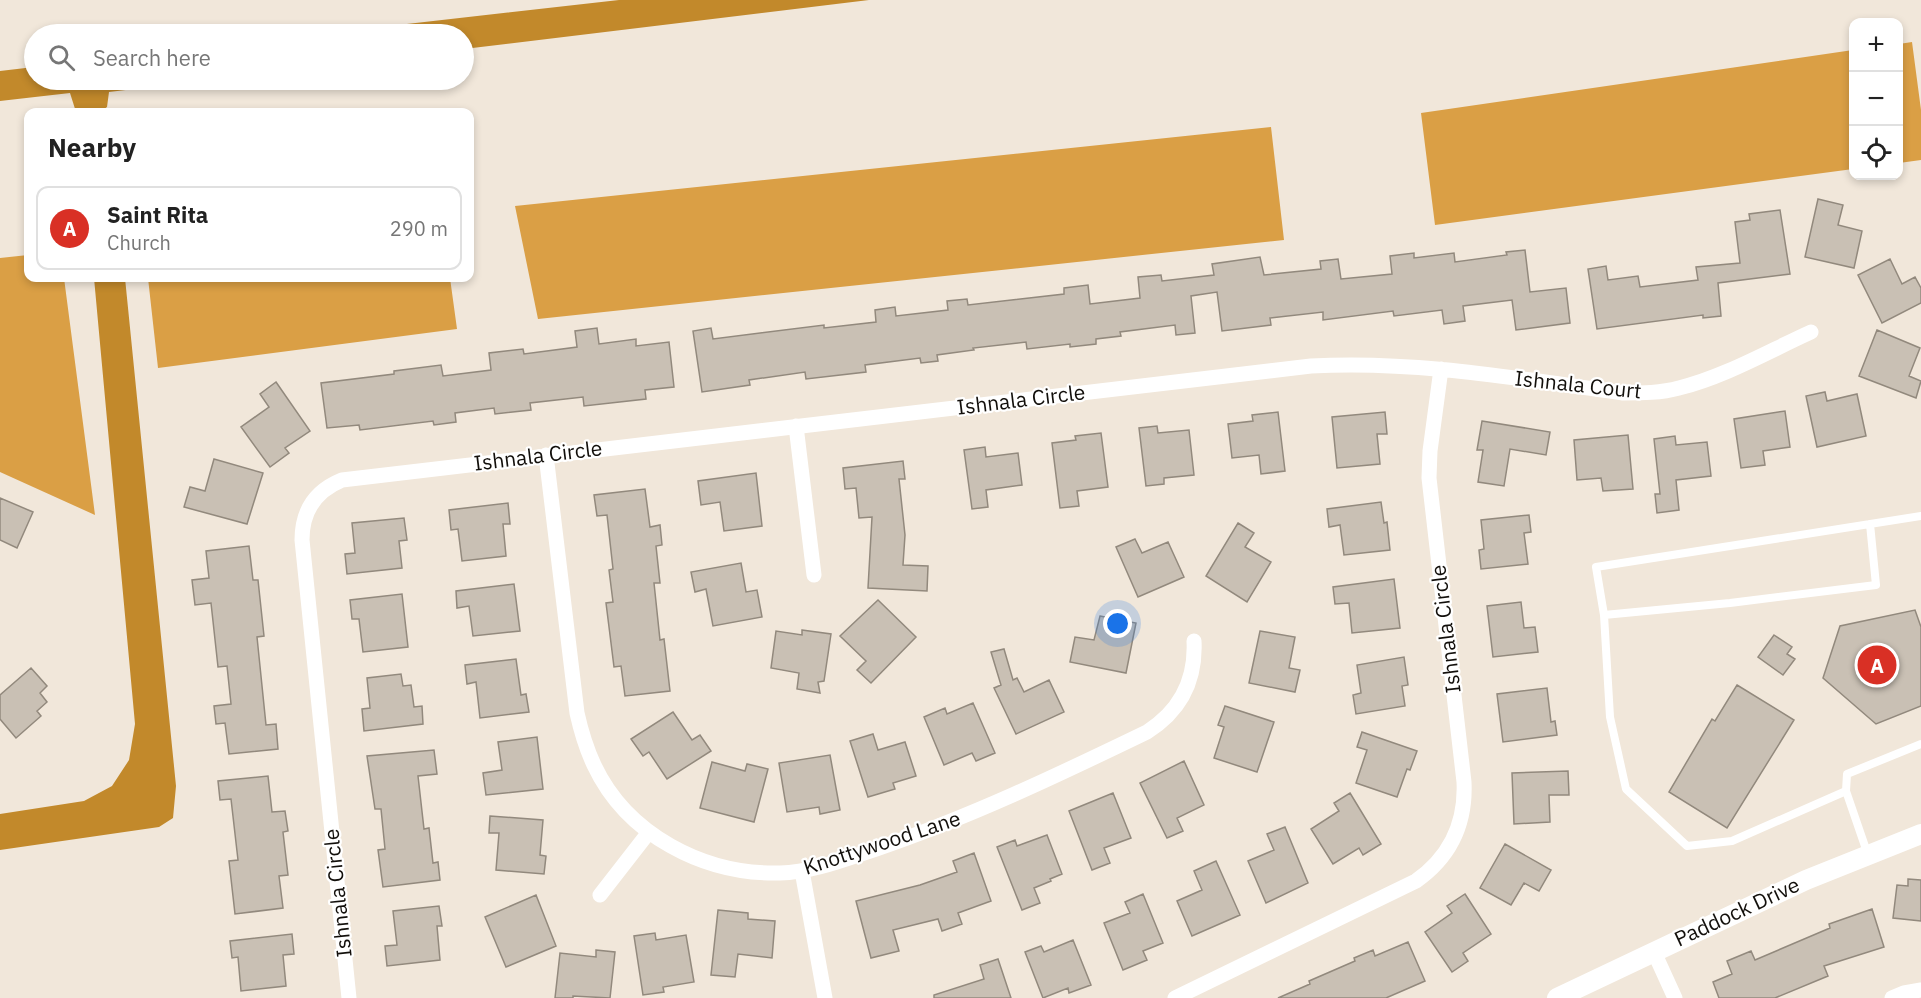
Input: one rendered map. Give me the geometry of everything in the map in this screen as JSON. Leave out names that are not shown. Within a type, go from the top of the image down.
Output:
[{"type":"street","name":"Ishnala Court","points":[[1441,369],[1623,393],[1651,393],[1704,381],[1811,332]]},
{"type":"street","name":"Ishnala Circle","points":[[349,998],[302,540],[305,515],[311,503],[330,485],[342,480],[546,455],[1311,366],[1395,365],[1441,369],[1430,451],[1429,478],[1464,782],[1463,808],[1457,833],[1444,855],[1416,881],[1175,998]]},
{"type":"street","points":[[796,426],[814,575]]},
{"type":"street","name":"Knottywood Lane","points":[[546,455],[577,713],[595,766],[609,790],[627,812],[649,832],[673,848],[698,860],[725,868],[752,873],[781,873],[802,871],[836,862],[983,809],[1147,732],[1157,726],[1174,709],[1187,688],[1193,666],[1194,641]]},
{"type":"street","points":[[600,895],[649,832]]},
{"type":"street","name":"Paddock Drive","points":[[1557,998],[1806,880],[1921,834]]},
{"type":"street","points":[[802,871],[825,998]]},
{"type":"street","points":[[1654,952],[1676,998]]},
{"type":"street","points":[[1892,998],[1921,990]]},
{"type":"lane","points":[[1846,792],[1732,841],[1688,846],[1626,789],[1610,717],[1604,615],[1596,567],[1921,516]]},
{"type":"lane","points":[[1604,615],[1730,603],[1876,585],[1870,524]]},
{"type":"lane","points":[[1868,855],[1846,792],[1847,774],[1921,744]]},
{"type":"shaded area","points":[[619,0],[869,0],[474,48],[474,24],[407,24]]},
{"type":"shaded area","points":[[1912,42],[1921,110],[1921,160],[1903,162],[1903,72],[1903,43]]},
{"type":"shaded area","points":[[1849,51],[1849,170],[1435,225],[1421,113]]},
{"type":"shaded area","points":[[24,68],[24,90],[126,90],[109,92],[106,108],[75,108],[70,93],[0,101],[0,71]]},
{"type":"shaded area","points":[[1271,127],[1284,240],[538,319],[515,206]]},
{"type":"shaded area","points":[[24,255],[24,282],[65,282],[95,515],[0,472],[0,258]]},
{"type":"shaded area","points":[[94,282],[125,282],[176,786],[173,818],[159,827],[0,850],[0,814],[84,801],[112,786],[129,760],[135,724]]},
{"type":"shaded area","points":[[148,282],[451,282],[457,329],[158,368]]},
{"type":"building","points":[[1818,199],[1843,205],[1838,225],[1862,231],[1854,268],[1805,257]]},
{"type":"building","points":[[1780,210],[1790,274],[1718,283],[1721,316],[1703,318],[1703,315],[1597,329],[1588,269],[1606,266],[1608,280],[1638,276],[1640,287],[1698,280],[1696,267],[1740,263],[1735,222],[1750,220],[1749,214]]},
{"type":"building","points":[[1525,250],[1530,292],[1566,288],[1570,323],[1516,330],[1512,300],[1463,306],[1465,321],[1444,324],[1442,310],[1394,316],[1393,311],[1323,320],[1323,312],[1270,318],[1271,325],[1222,331],[1217,292],[1191,296],[1195,333],[1176,335],[1175,325],[1120,332],[1121,336],[1096,339],[1096,344],[1070,347],[1070,344],[1027,349],[1026,342],[973,348],[974,350],[937,355],[938,361],[921,363],[920,358],[865,365],[866,372],[806,379],[805,372],[749,380],[750,385],[702,392],[693,331],[711,328],[713,339],[824,325],[824,328],[876,322],[875,310],[895,307],[896,316],[948,310],[947,301],[967,299],[968,305],[1064,294],[1064,288],[1088,285],[1090,304],[1140,298],[1138,277],[1161,275],[1162,281],[1214,275],[1212,264],[1260,257],[1264,275],[1321,269],[1320,261],[1338,259],[1341,279],[1392,274],[1390,256],[1414,253],[1414,258],[1454,253],[1455,262],[1507,255],[1506,252]]},
{"type":"building","points":[[1890,259],[1902,284],[1915,277],[1921,288],[1921,303],[1882,323],[1858,275]]},
{"type":"building","points":[[597,328],[599,344],[636,339],[636,346],[669,342],[674,387],[645,390],[646,399],[584,406],[583,397],[530,403],[531,410],[495,414],[494,408],[455,413],[456,422],[434,425],[433,421],[360,430],[359,425],[327,428],[321,383],[394,374],[394,371],[441,365],[443,376],[491,370],[489,353],[523,349],[524,354],[577,347],[575,331]]},
{"type":"building","points":[[1877,330],[1920,348],[1909,376],[1921,381],[1916,398],[1859,376]]},
{"type":"building","points":[[276,382],[310,431],[285,448],[289,453],[270,467],[241,427],[269,407],[260,394]]},
{"type":"building","points":[[1825,392],[1827,401],[1857,394],[1866,436],[1817,447],[1806,396]]},
{"type":"building","points":[[1785,411],[1790,447],[1763,451],[1765,465],[1741,468],[1734,419]]},
{"type":"building","points":[[1278,412],[1285,471],[1261,474],[1259,455],[1232,458],[1228,424],[1253,421],[1252,415]]},
{"type":"building","points":[[1385,412],[1387,434],[1377,434],[1380,464],[1337,468],[1332,417]]},
{"type":"building","points":[[1482,421],[1550,432],[1546,455],[1510,449],[1504,486],[1478,482],[1483,450],[1477,450]]},
{"type":"building","points":[[1157,426],[1158,433],[1189,430],[1194,475],[1164,478],[1164,484],[1146,486],[1139,428]]},
{"type":"building","points":[[1101,433],[1108,487],[1077,491],[1079,506],[1060,508],[1052,443],[1076,440],[1075,436]]},
{"type":"building","points":[[1628,435],[1633,489],[1603,491],[1601,478],[1577,480],[1574,440]]},
{"type":"building","points":[[1675,436],[1676,445],[1707,442],[1711,476],[1676,480],[1679,510],[1657,513],[1655,494],[1660,494],[1654,439]]},
{"type":"building","points":[[985,447],[986,457],[1018,453],[1022,485],[986,490],[988,507],[972,509],[964,450]]},
{"type":"building","points":[[214,459],[263,473],[247,524],[184,507],[190,487],[205,491]]},
{"type":"building","points":[[903,461],[905,479],[899,479],[905,535],[903,565],[928,566],[927,591],[868,588],[872,517],[859,518],[856,488],[845,489],[843,468]]},
{"type":"building","points":[[756,473],[762,526],[724,531],[720,502],[701,505],[698,481]]},
{"type":"building","points":[[645,489],[650,527],[660,525],[662,545],[656,546],[660,583],[654,583],[660,640],[664,639],[670,691],[625,696],[621,666],[614,667],[606,603],[613,602],[609,570],[613,569],[607,515],[597,516],[594,495]]},
{"type":"building","points":[[0,498],[33,512],[17,548],[0,540]]},
{"type":"building","points":[[1381,502],[1384,523],[1387,522],[1390,550],[1344,555],[1340,525],[1329,527],[1327,509]]},
{"type":"building","points":[[508,503],[510,524],[503,524],[506,556],[462,561],[458,529],[451,530],[449,510]]},
{"type":"building","points":[[1529,515],[1531,532],[1524,533],[1528,564],[1481,569],[1479,550],[1484,549],[1481,520]]},
{"type":"building","points":[[404,518],[407,540],[399,541],[402,568],[347,574],[345,554],[355,553],[352,523]]},
{"type":"building","points":[[1238,523],[1254,533],[1245,547],[1271,562],[1247,602],[1206,576]]},
{"type":"building","points":[[1135,539],[1142,553],[1168,542],[1184,577],[1138,597],[1116,547]]},
{"type":"building","points":[[249,546],[253,580],[258,580],[264,636],[257,637],[266,725],[276,724],[278,749],[229,754],[225,723],[216,724],[214,706],[231,704],[227,666],[218,667],[211,603],[195,605],[192,580],[209,578],[206,551]]},
{"type":"building","points":[[741,563],[746,592],[757,590],[762,617],[713,626],[706,589],[695,592],[691,572]]},
{"type":"building","points":[[1394,579],[1400,628],[1352,633],[1349,603],[1335,604],[1333,587]]},
{"type":"building","points":[[514,584],[520,631],[473,636],[469,606],[457,608],[456,591]]},
{"type":"building","points":[[402,594],[408,647],[363,652],[359,619],[352,619],[350,600]]},
{"type":"building","points":[[878,600],[916,637],[871,683],[857,670],[866,661],[840,636]]},
{"type":"building","points":[[1521,602],[1524,628],[1535,627],[1538,652],[1493,657],[1487,606]]},
{"type":"building","points":[[1915,610],[1921,627],[1921,706],[1876,724],[1823,678],[1840,626]]},
{"type":"building","points":[[1100,616],[1136,623],[1126,673],[1070,662],[1075,637],[1094,640]]},
{"type":"building","points":[[802,630],[831,634],[824,681],[818,682],[820,693],[797,689],[799,673],[771,668],[776,631],[802,635]]},
{"type":"building","points":[[1260,631],[1295,637],[1289,668],[1300,670],[1295,692],[1249,683]]},
{"type":"building","points":[[1774,635],[1792,647],[1787,654],[1795,659],[1783,675],[1758,657]]},
{"type":"building","points":[[1004,649],[1013,680],[1017,678],[1024,692],[1049,680],[1064,712],[1016,734],[994,688],[1001,685],[991,652]]},
{"type":"building","points":[[1404,657],[1408,685],[1402,686],[1405,706],[1356,714],[1353,695],[1361,693],[1357,665]]},
{"type":"building","points":[[516,659],[521,695],[526,694],[529,712],[480,718],[476,682],[467,684],[465,665]]},
{"type":"building","points":[[31,668],[47,686],[40,693],[47,702],[37,711],[41,716],[16,738],[0,719],[0,695]]},
{"type":"building","points":[[401,674],[403,686],[411,685],[414,707],[422,706],[423,724],[364,731],[362,709],[370,708],[367,678]]},
{"type":"building","points":[[1737,685],[1794,720],[1727,828],[1669,792],[1712,719],[1715,721]]},
{"type":"building","points":[[1547,688],[1551,722],[1555,721],[1557,735],[1503,742],[1497,694]]},
{"type":"building","points":[[973,703],[995,753],[976,761],[972,753],[944,765],[924,717],[945,708],[947,714]]},
{"type":"building","points":[[1225,706],[1274,722],[1257,772],[1214,758],[1224,727],[1218,725]]},
{"type":"building","points":[[673,712],[692,740],[700,735],[711,751],[667,779],[649,752],[643,756],[631,739]]},
{"type":"building","points":[[1362,732],[1417,751],[1410,770],[1407,769],[1397,797],[1356,783],[1367,750],[1357,747]]},
{"type":"building","points":[[873,734],[878,750],[905,742],[916,776],[893,783],[895,789],[868,797],[850,741]]},
{"type":"building","points":[[537,737],[543,789],[486,795],[483,773],[502,770],[498,742]]},
{"type":"building","points":[[434,750],[437,774],[418,776],[424,829],[429,828],[433,863],[438,862],[440,880],[383,887],[378,850],[385,849],[381,809],[375,809],[367,756]]},
{"type":"building","points":[[830,755],[840,810],[820,814],[819,807],[787,812],[779,763]]},
{"type":"building","points":[[1184,761],[1204,805],[1177,818],[1183,831],[1167,838],[1140,783]]},
{"type":"building","points":[[712,762],[745,771],[747,764],[768,769],[754,822],[700,808]]},
{"type":"building","points":[[1568,771],[1569,795],[1549,795],[1550,822],[1514,824],[1512,773]]},
{"type":"building","points":[[268,776],[272,812],[285,811],[288,831],[283,832],[288,875],[279,876],[283,908],[235,914],[229,861],[238,860],[231,799],[220,800],[218,781]]},
{"type":"building","points":[[1113,793],[1131,838],[1104,848],[1110,863],[1092,870],[1069,811]]},
{"type":"building","points":[[1350,793],[1381,844],[1363,855],[1359,848],[1333,864],[1311,829],[1339,811],[1334,803]]},
{"type":"building","points":[[490,816],[543,820],[540,855],[546,856],[544,874],[496,870],[499,833],[489,833]]},
{"type":"building","points":[[1285,827],[1308,883],[1266,903],[1248,861],[1274,850],[1267,834]]},
{"type":"building","points":[[1047,835],[1062,874],[1034,888],[1040,903],[1022,910],[997,847],[1015,840],[1017,846]]},
{"type":"building","points":[[1505,844],[1551,870],[1539,891],[1524,883],[1511,905],[1480,888]]},
{"type":"building","points":[[974,853],[991,901],[958,913],[962,924],[942,931],[938,919],[893,930],[899,951],[871,958],[856,901],[920,885],[957,872],[953,861]]},
{"type":"building","points":[[1216,861],[1240,915],[1192,936],[1177,901],[1202,890],[1194,871]]},
{"type":"building","points":[[1908,879],[1921,880],[1921,921],[1893,918],[1897,885],[1908,886]]},
{"type":"building","points":[[1143,894],[1163,943],[1143,951],[1147,960],[1123,970],[1104,923],[1130,913],[1125,902]]},
{"type":"building","points":[[1465,894],[1491,934],[1463,953],[1468,961],[1452,972],[1425,932],[1452,913],[1447,906]]},
{"type":"building","points":[[536,895],[556,946],[506,967],[485,917]]},
{"type":"building","points":[[439,906],[442,926],[437,926],[440,960],[387,966],[385,946],[397,945],[393,911]]},
{"type":"building","points":[[1872,909],[1884,947],[1824,966],[1828,976],[1775,998],[1719,998],[1713,982],[1732,974],[1727,961],[1751,951],[1755,960],[1830,928],[1829,924]]},
{"type":"building","points":[[718,910],[748,913],[748,919],[775,921],[772,958],[738,954],[735,977],[711,975]]},
{"type":"building","points":[[655,933],[656,940],[686,935],[694,982],[663,987],[664,992],[643,995],[634,936]]},
{"type":"building","points":[[292,934],[294,954],[283,955],[286,986],[241,991],[238,957],[232,958],[230,941]]},
{"type":"building","points":[[1073,940],[1091,985],[1069,993],[1068,988],[1043,998],[1025,952],[1041,946],[1044,952]]},
{"type":"building","points":[[1408,942],[1425,981],[1386,998],[1278,998],[1310,984],[1309,981],[1355,961],[1354,958],[1373,950],[1375,956]]},
{"type":"building","points":[[596,950],[615,952],[610,998],[573,996],[573,998],[555,998],[560,953],[596,957]]},
{"type":"building","points":[[998,959],[1011,998],[934,998],[934,995],[984,979],[980,965]]},
{"type":"place","name":"Saint Rita","points":[[1877,665]]}]
